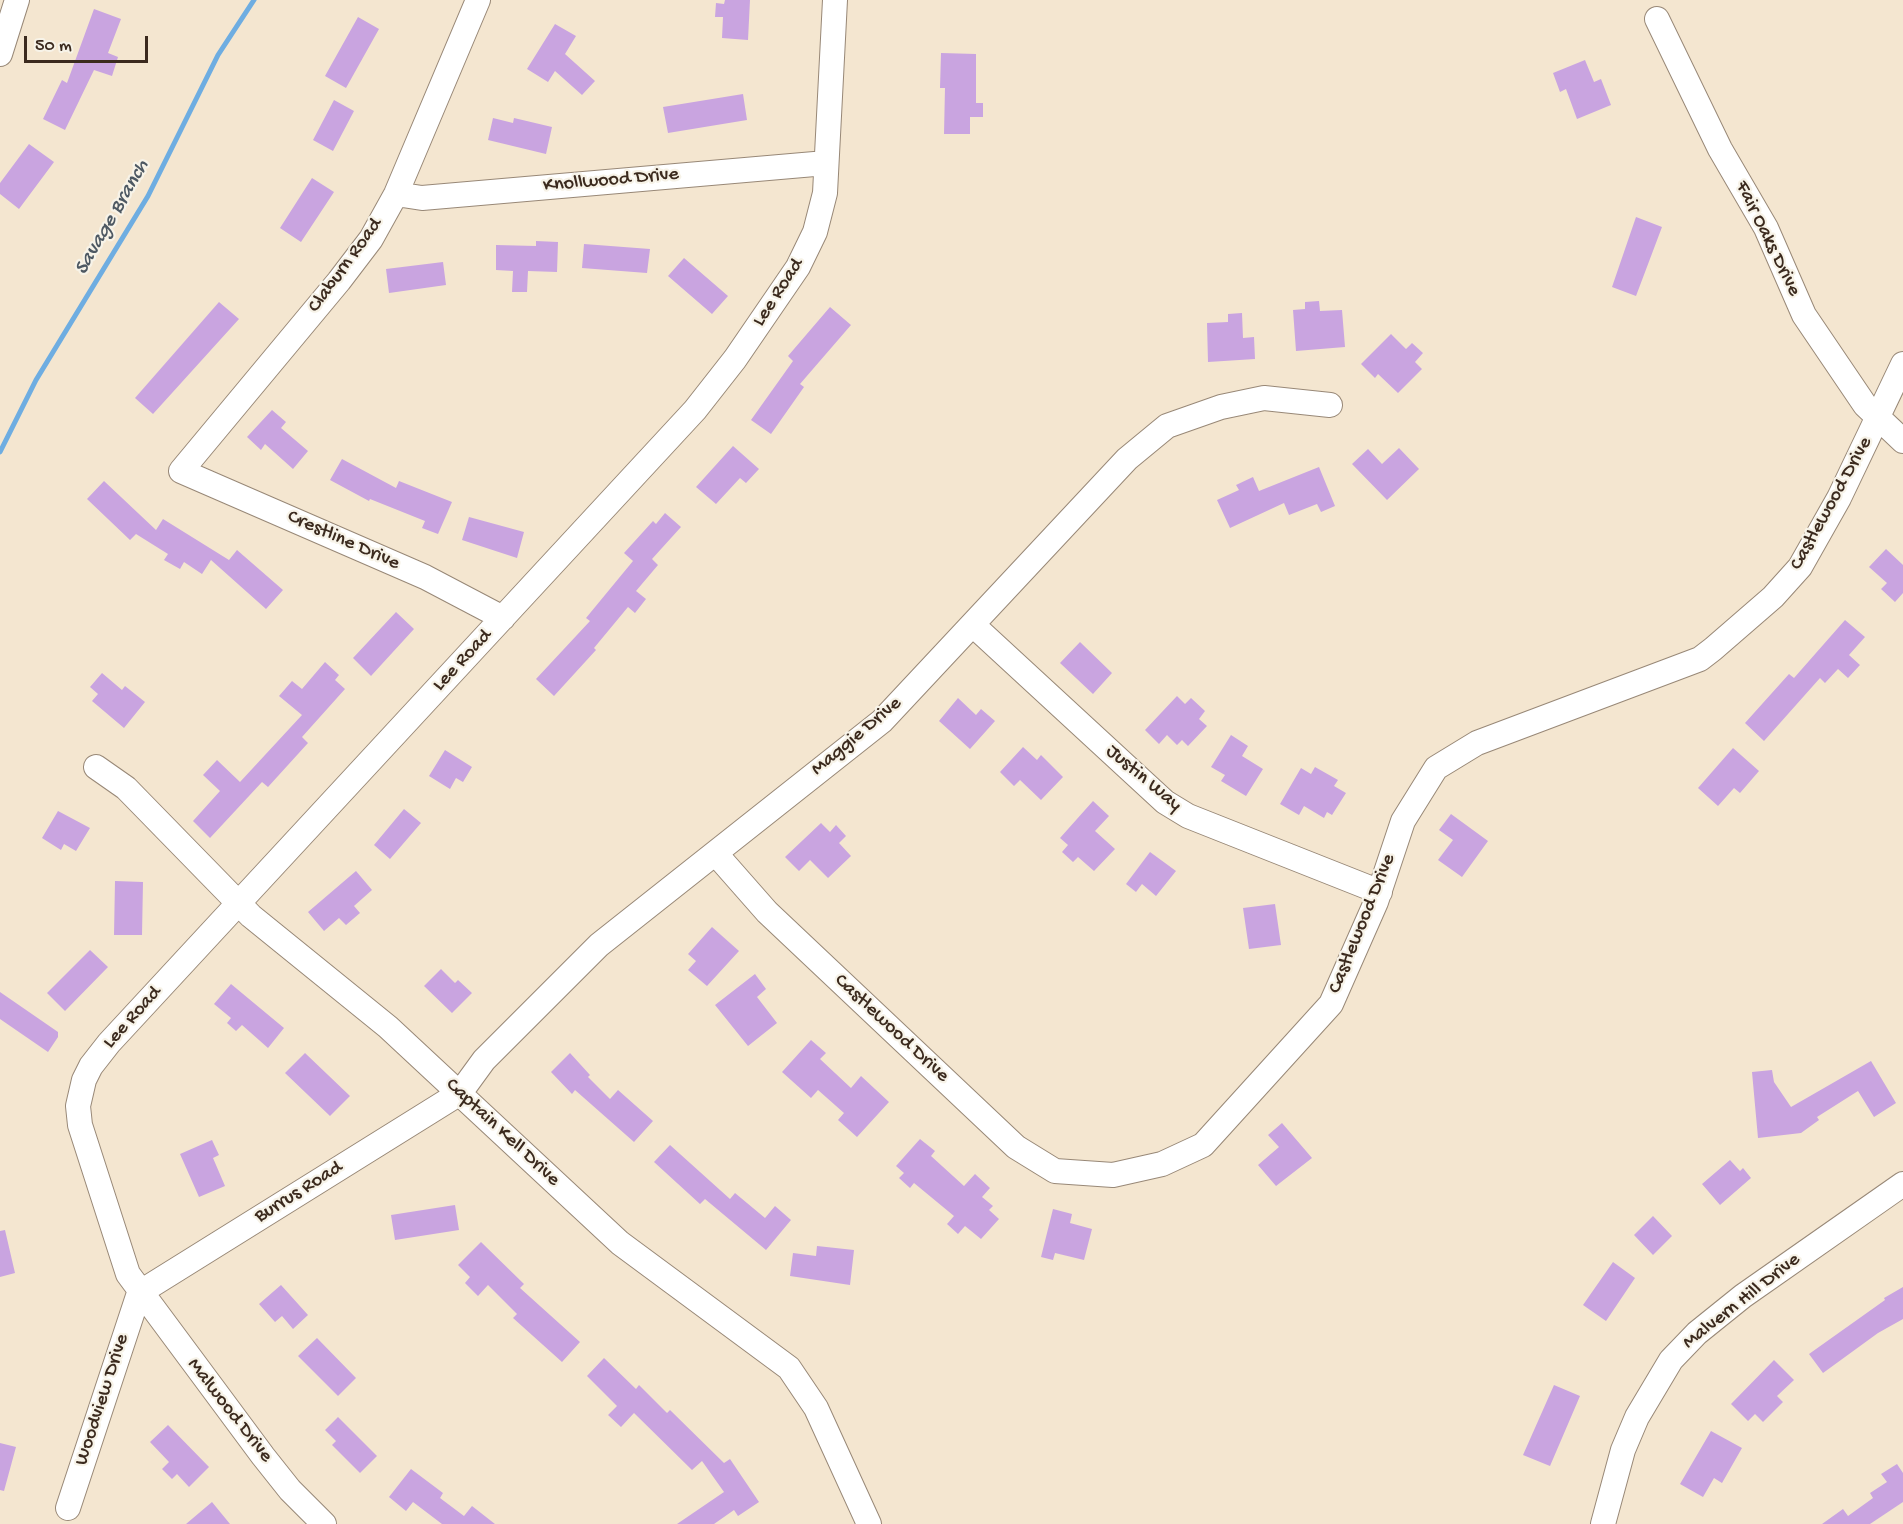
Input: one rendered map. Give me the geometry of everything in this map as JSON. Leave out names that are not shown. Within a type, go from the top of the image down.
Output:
[{"type":"street","points":[[0,54],[17,0]]},
{"type":"street","name":"Claburn Road","points":[[181,471],[339,282],[371,238],[396,194],[478,0]]},
{"type":"street","name":"Lee Road","points":[[139,1293],[128,1274],[117,1244],[80,1125],[78,1106],[84,1080],[91,1066],[109,1043],[695,410],[735,359],[798,267],[815,232],[825,193],[835,0]]},
{"type":"street","name":"Fair Oaks Drive","points":[[1657,19],[1720,149],[1767,228],[1804,315],[1865,405],[1903,441]]},
{"type":"street","name":"Knollwood Drive","points":[[396,194],[422,198],[826,163]]},
{"type":"street","name":"Castlewood Drive","points":[[716,854],[767,912],[1016,1147],[1055,1171],[1113,1174],[1162,1164],[1203,1145],[1331,1004],[1380,892],[1403,821],[1436,768],[1477,743],[1701,659],[1773,597],[1800,567],[1839,498],[1903,364]]},
{"type":"street","name":"Maggie Drive","points":[[460,1093],[484,1060],[599,945],[882,721],[1127,459],[1167,426],[1221,407],[1264,398],[1330,405]]},
{"type":"street","name":"Crestline Drive","points":[[181,471],[426,578],[503,618]]},
{"type":"street","name":"Justin Way","points":[[973,625],[1165,802],[1188,816],[1380,892]]},
{"type":"street","name":"Captain Kell Drive","points":[[96,767],[126,788],[238,904],[388,1027],[620,1243],[709,1306],[789,1368],[816,1408],[869,1524]]},
{"type":"street","name":"Burrus Road","points":[[139,1293],[460,1093]]},
{"type":"street","name":"Malvern Hill Drive","points":[[1603,1524],[1623,1450],[1641,1409],[1671,1360],[1697,1333],[1743,1296],[1903,1184]]},
{"type":"street","name":"Woodview Drive","points":[[68,1508],[139,1293]]},
{"type":"street","name":"Malwood Drive","points":[[139,1293],[263,1456],[324,1524]]},
{"type":"building","points":[[725,0],[750,0],[748,40],[722,38],[723,17],[715,17],[716,3],[724,4]]},
{"type":"building","points":[[94,9],[121,19],[108,53],[118,57],[112,76],[94,70],[65,130],[43,119],[62,80],[67,83]]},
{"type":"building","points":[[358,17],[379,29],[346,88],[325,76]]},
{"type":"building","points":[[555,24],[576,36],[565,54],[595,81],[582,95],[555,71],[548,82],[527,69]]},
{"type":"building","points":[[941,53],[976,54],[976,103],[983,103],[983,117],[970,117],[970,134],[944,134],[945,88],[940,88]]},
{"type":"building","points":[[1585,60],[1594,82],[1601,79],[1611,105],[1577,119],[1566,89],[1560,92],[1553,73]]},
{"type":"building","points":[[743,94],[747,120],[668,133],[663,107]]},
{"type":"building","points":[[334,100],[354,111],[333,151],[313,140]]},
{"type":"building","points":[[493,118],[513,123],[514,118],[552,127],[546,154],[488,140]]},
{"type":"building","points":[[29,144],[54,162],[19,209],[0,194],[0,183]]},
{"type":"building","points":[[312,178],[334,192],[301,242],[280,228]]},
{"type":"building","points":[[1636,217],[1662,227],[1636,296],[1612,287]]},
{"type":"building","points":[[536,241],[558,242],[557,272],[528,271],[527,292],[512,292],[513,271],[496,270],[496,245],[536,246]]},
{"type":"building","points":[[584,244],[650,249],[647,273],[582,268]]},
{"type":"building","points":[[684,258],[728,296],[712,314],[668,276]]},
{"type":"building","points":[[443,262],[446,285],[389,293],[386,269]]},
{"type":"building","points":[[1319,301],[1320,311],[1342,310],[1345,347],[1296,351],[1293,310],[1305,309],[1305,302]]},
{"type":"building","points":[[219,302],[239,319],[153,414],[135,398]]},
{"type":"building","points":[[830,307],[851,325],[800,384],[804,387],[771,434],[751,420],[793,361],[788,356]]},
{"type":"building","points":[[1242,313],[1243,338],[1254,337],[1255,359],[1208,362],[1207,323],[1228,322],[1228,314]]},
{"type":"building","points":[[1391,334],[1406,349],[1412,343],[1423,353],[1415,362],[1422,369],[1398,393],[1378,374],[1375,378],[1361,364]]},
{"type":"building","points":[[272,410],[286,422],[281,428],[308,451],[293,469],[265,444],[261,450],[247,437]]},
{"type":"building","points":[[733,446],[759,469],[746,483],[740,478],[716,504],[696,487]]},
{"type":"building","points":[[1399,448],[1419,469],[1387,500],[1352,464],[1368,449],[1382,464]]},
{"type":"building","points":[[342,459],[396,488],[399,481],[452,502],[438,534],[422,528],[425,521],[370,499],[369,501],[330,480]]},
{"type":"building","points":[[1319,467],[1335,506],[1321,512],[1317,504],[1289,515],[1284,503],[1230,528],[1217,500],[1239,490],[1236,485],[1253,477],[1259,491]]},
{"type":"building","points":[[104,481],[156,530],[163,519],[229,560],[237,550],[283,590],[266,609],[211,560],[202,574],[184,562],[180,569],[164,560],[168,554],[136,534],[130,540],[87,499]]},
{"type":"building","points":[[665,513],[681,527],[652,559],[658,565],[636,591],[646,599],[635,613],[628,607],[594,648],[596,650],[554,696],[536,679],[590,621],[586,618],[633,561],[624,553],[653,521],[656,524]]},
{"type":"building","points":[[469,517],[524,532],[517,558],[462,540]]},
{"type":"building","points":[[1886,549],[1903,565],[1903,593],[1895,602],[1881,589],[1887,583],[1869,567]]},
{"type":"building","points":[[396,612],[414,629],[371,676],[353,658]]},
{"type":"building","points":[[1845,620],[1865,637],[1849,655],[1860,665],[1848,678],[1838,669],[1825,683],[1820,678],[1764,741],[1745,723],[1789,674],[1794,678]]},
{"type":"building","points":[[1080,642],[1112,673],[1093,694],[1060,663]]},
{"type":"building","points":[[325,662],[339,675],[335,680],[345,689],[302,737],[308,743],[268,787],[262,782],[210,838],[193,821],[220,791],[203,775],[217,760],[240,782],[302,715],[279,696],[292,681],[302,689]]},
{"type":"building","points":[[102,673],[122,690],[125,686],[145,702],[124,728],[92,701],[98,694],[90,687]]},
{"type":"building","points":[[1177,696],[1185,704],[1191,698],[1205,711],[1199,719],[1207,726],[1188,746],[1182,740],[1177,745],[1167,735],[1159,744],[1145,730]]},
{"type":"building","points":[[958,698],[976,715],[981,709],[995,721],[970,749],[939,721]]},
{"type":"building","points":[[1231,735],[1248,746],[1242,756],[1263,769],[1246,796],[1221,781],[1225,775],[1211,767]]},
{"type":"building","points":[[1023,747],[1037,760],[1041,755],[1063,777],[1041,800],[1020,780],[1014,786],[1000,772]]},
{"type":"building","points":[[1733,748],[1759,771],[1740,793],[1734,788],[1718,806],[1698,788]]},
{"type":"building","points":[[445,750],[472,767],[463,782],[456,778],[450,789],[429,776]]},
{"type":"building","points":[[1315,767],[1338,780],[1334,786],[1346,793],[1332,815],[1327,812],[1324,818],[1304,806],[1299,815],[1280,804],[1301,768],[1311,774]]},
{"type":"building","points":[[1093,801],[1109,816],[1095,831],[1115,849],[1094,871],[1078,857],[1073,862],[1062,852],[1068,845],[1060,838]]},
{"type":"building","points":[[404,809],[421,823],[390,859],[374,845]]},
{"type":"building","points":[[58,811],[90,828],[76,851],[64,844],[61,850],[42,838]]},
{"type":"building","points":[[1451,814],[1488,841],[1462,877],[1438,860],[1453,840],[1439,830]]},
{"type":"building","points":[[821,823],[830,832],[836,825],[846,836],[839,843],[851,856],[828,878],[810,860],[799,871],[785,857]]},
{"type":"building","points":[[1150,852],[1176,871],[1156,896],[1142,884],[1136,892],[1126,884]]},
{"type":"building","points":[[356,871],[372,890],[354,906],[360,913],[346,925],[339,918],[324,931],[308,912]]},
{"type":"building","points":[[115,881],[143,882],[142,935],[114,935]]},
{"type":"building","points":[[1275,904],[1281,945],[1249,949],[1243,908]]},
{"type":"building","points":[[712,927],[739,951],[707,986],[688,970],[696,961],[688,954]]},
{"type":"building","points":[[90,950],[108,967],[65,1011],[47,993]]},
{"type":"building","points":[[441,969],[455,983],[458,980],[472,993],[452,1013],[424,986]]},
{"type":"building","points":[[755,974],[766,989],[757,997],[777,1023],[748,1046],[715,1005]]},
{"type":"building","points":[[231,984],[284,1028],[268,1048],[242,1025],[236,1031],[227,1023],[231,1018],[214,1004]]},
{"type":"building","points":[[0,992],[58,1032],[58,1037],[48,1052],[0,1019]]},
{"type":"building","points":[[811,1040],[826,1053],[820,1059],[851,1088],[861,1076],[889,1102],[857,1137],[838,1120],[844,1113],[818,1090],[811,1098],[782,1072]]},
{"type":"building","points":[[305,1053],[350,1096],[330,1116],[285,1073]]},
{"type":"building","points":[[570,1053],[590,1075],[588,1077],[610,1099],[618,1090],[653,1121],[634,1142],[575,1090],[572,1094],[551,1072]]},
{"type":"building","points":[[1871,1061],[1896,1103],[1874,1117],[1858,1091],[1817,1117],[1819,1120],[1801,1133],[1758,1138],[1752,1072],[1772,1070],[1774,1082],[1791,1107]]},
{"type":"building","points":[[1282,1123],[1312,1158],[1276,1186],[1258,1165],[1279,1147],[1268,1135]]},
{"type":"building","points":[[920,1139],[935,1151],[931,1156],[964,1186],[975,1174],[990,1188],[982,1197],[993,1206],[989,1210],[999,1219],[981,1239],[965,1226],[958,1234],[947,1224],[954,1216],[914,1183],[910,1188],[899,1178],[904,1173],[896,1166]]},
{"type":"building","points":[[212,1140],[219,1155],[213,1158],[225,1186],[199,1197],[180,1154]]},
{"type":"building","points":[[670,1145],[730,1199],[735,1193],[765,1218],[775,1206],[791,1220],[766,1250],[705,1199],[700,1204],[654,1162]]},
{"type":"building","points":[[1730,1160],[1740,1171],[1743,1168],[1751,1178],[1720,1205],[1702,1184]]},
{"type":"building","points":[[455,1205],[459,1230],[395,1240],[391,1215]]},
{"type":"building","points":[[1053,1209],[1072,1214],[1070,1223],[1092,1229],[1084,1260],[1055,1253],[1053,1260],[1041,1257]]},
{"type":"building","points":[[1653,1216],[1672,1236],[1653,1255],[1634,1235]]},
{"type":"building","points":[[5,1230],[15,1273],[0,1277],[0,1231]]},
{"type":"building","points":[[481,1242],[524,1284],[520,1288],[580,1342],[562,1362],[513,1318],[517,1314],[488,1285],[478,1296],[465,1283],[470,1277],[458,1265]]},
{"type":"building","points":[[817,1246],[854,1250],[850,1285],[790,1276],[793,1253],[816,1256]]},
{"type":"building","points":[[1613,1262],[1635,1278],[1606,1321],[1583,1305]]},
{"type":"building","points":[[281,1285],[308,1315],[293,1329],[282,1316],[275,1322],[259,1304]]},
{"type":"building","points":[[1903,1287],[1903,1319],[1878,1333],[1823,1373],[1809,1354],[1885,1300],[1884,1298]]},
{"type":"building","points":[[317,1338],[356,1378],[338,1396],[298,1356]]},
{"type":"building","points":[[604,1358],[636,1389],[639,1385],[667,1413],[670,1410],[724,1463],[730,1459],[759,1502],[738,1516],[734,1510],[714,1524],[677,1524],[724,1492],[702,1461],[692,1470],[634,1413],[621,1427],[608,1415],[617,1406],[587,1376]]},
{"type":"building","points":[[1774,1360],[1794,1380],[1777,1396],[1783,1402],[1763,1422],[1755,1414],[1748,1421],[1731,1404]]},
{"type":"building","points":[[1554,1385],[1580,1396],[1550,1466],[1523,1455]]},
{"type":"building","points":[[338,1417],[377,1456],[360,1473],[332,1445],[336,1441],[325,1430]]},
{"type":"building","points":[[168,1425],[209,1467],[189,1487],[177,1474],[172,1479],[162,1469],[169,1462],[150,1442]]},
{"type":"building","points":[[1711,1431],[1742,1448],[1722,1483],[1714,1478],[1703,1497],[1680,1484]]},
{"type":"building","points":[[0,1443],[16,1447],[4,1491],[0,1490]]},
{"type":"building","points":[[1897,1464],[1903,1473],[1903,1502],[1870,1524],[1822,1524],[1843,1509],[1848,1516],[1873,1498],[1870,1493],[1887,1482],[1881,1474]]},
{"type":"building","points":[[411,1469],[443,1493],[440,1498],[464,1516],[472,1506],[495,1524],[442,1524],[413,1502],[406,1511],[389,1497]]},
{"type":"building","points":[[212,1502],[230,1524],[186,1524]]},
{"type":"waterway","name":"Savage Branch","points":[[0,452],[36,380],[148,196],[218,55],[254,0]]}]
